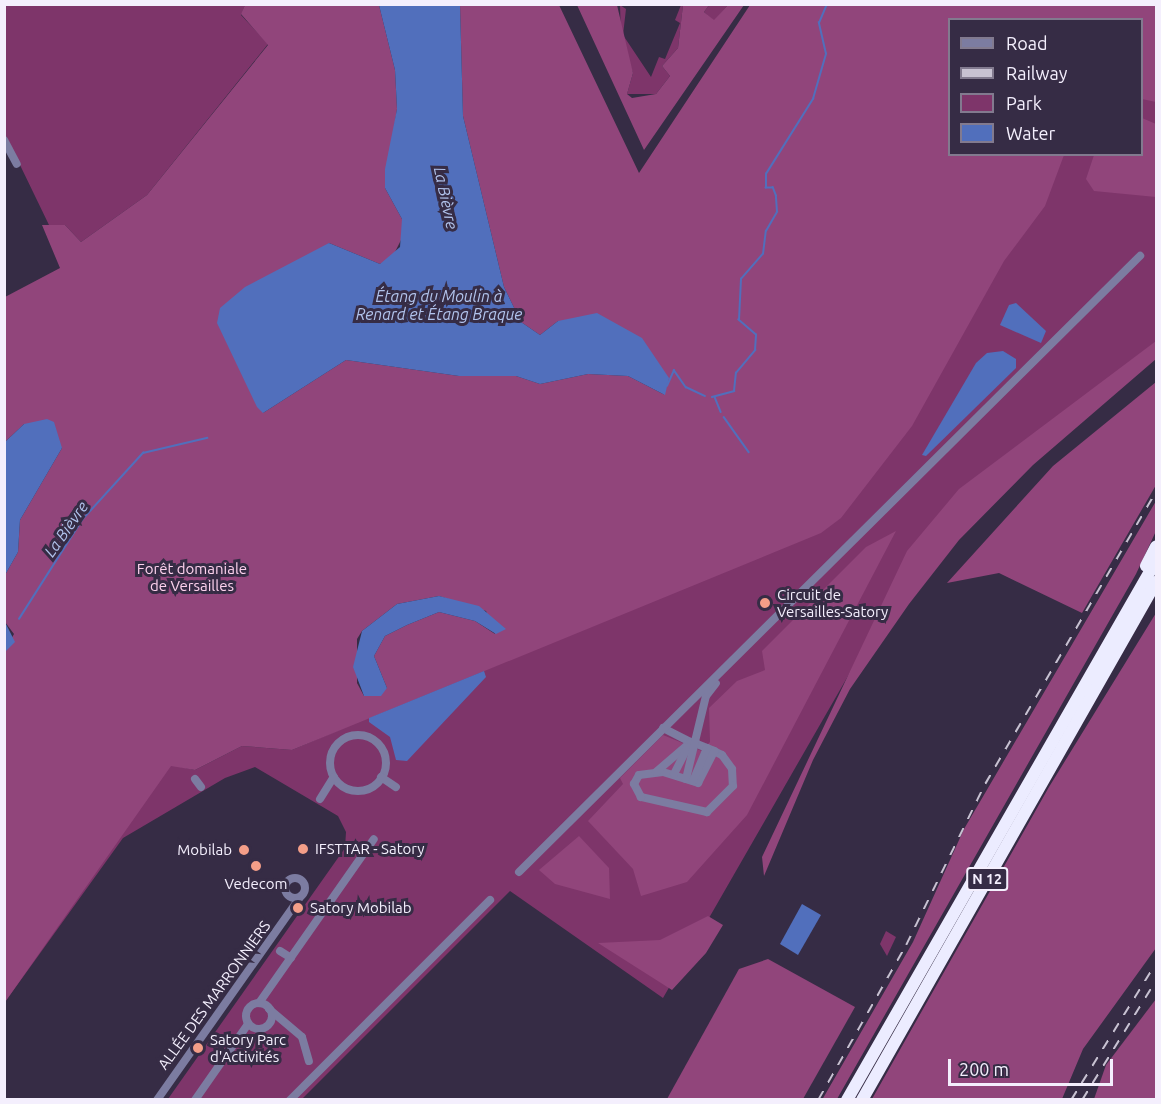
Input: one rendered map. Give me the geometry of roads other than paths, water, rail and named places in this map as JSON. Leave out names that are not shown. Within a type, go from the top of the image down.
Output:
[{"type":"highway","points":[[1143,586],[1156,546]]},
{"type":"highway","name":"N 12","points":[[848,1100],[1156,561]]},
{"type":"highway","name":"N 12","points":[[862,1100],[1156,582]]},
{"type":"highway","points":[[1113,659],[1156,600]]},
{"type":"street","points":[[4,140],[17,164]]},
{"type":"street","points":[[519,872],[1140,256]]},
{"type":"street","points":[[689,780],[694,743],[706,696],[734,659]]},
{"type":"street","points":[[663,728],[711,750],[729,763],[734,778],[727,797],[711,811],[641,797],[635,780],[656,772],[694,743]]},
{"type":"street","points":[[359,734],[381,747],[386,764],[381,777],[361,791],[343,786],[334,777],[330,762],[336,745],[359,734]]},
{"type":"street","points":[[674,774],[694,743]]},
{"type":"street","points":[[689,780],[711,750]]},
{"type":"street","points":[[656,772],[674,774],[689,780]]},
{"type":"street","points":[[320,799],[334,777]]},
{"type":"street","points":[[381,777],[396,787]]},
{"type":"street","points":[[195,779],[201,787]]},
{"type":"street","points":[[259,1003],[374,839]]},
{"type":"street","name":"ALLÉE DES MARRONNIERS","points":[[157,1100],[296,900]]},
{"type":"street","points":[[290,1100],[490,900]]},
{"type":"street","points":[[279,951],[291,958]]},
{"type":"street","points":[[195,1100],[248,1024],[244,1006],[259,1003],[269,1009],[302,1037],[309,1061]]},
{"type":"street","points":[[248,1024],[260,1029],[268,1025],[269,1009]]},
{"type":"water","name":"Étang du Moulin à Renard et Étang Braque","points":[[379,5],[460,5],[463,116],[504,287],[521,322],[540,335],[558,321],[597,313],[642,338],[669,378],[665,395],[628,376],[588,374],[540,384],[516,376],[459,376],[346,360],[263,413],[257,407],[217,323],[220,308],[245,287],[329,243],[380,264],[400,247],[402,219],[385,188],[385,169],[397,109],[395,70]]},
{"type":"water","points":[[1016,303],[1046,331],[1041,343],[1000,325],[1009,305]]},
{"type":"water","points":[[1003,351],[1016,359],[1016,368],[926,456],[922,455],[976,363],[987,353]]},
{"type":"water","points":[[47,419],[54,422],[62,448],[20,520],[18,552],[5,575],[5,442],[24,424]]},
{"type":"water","points":[[439,596],[479,606],[506,629],[496,634],[475,621],[439,612],[407,625],[385,636],[374,656],[387,688],[381,696],[364,696],[353,667],[362,631],[397,604]]},
{"type":"water","points":[[5,622],[15,642],[4,652]]},
{"type":"water","points":[[484,671],[486,677],[407,761],[396,760],[390,737],[369,722],[369,718]]},
{"type":"water","points":[[802,904],[821,915],[798,955],[780,944]]},
{"type":"waterway","points":[[712,397],[734,391],[736,373],[755,350],[756,335],[739,320],[741,279],[763,254],[766,231],[777,212],[773,188],[766,188],[766,174],[813,99],[826,54],[819,23],[827,4]]},
{"type":"waterway","points":[[667,386],[674,370],[686,387],[705,396]]},
{"type":"waterway","points":[[715,397],[721,412]]},
{"type":"waterway","points":[[724,417],[749,452]]},
{"type":"waterway","name":"La Bièvre","points":[[19,619],[82,520],[143,453],[207,438]]},
{"type":"railway","points":[[818,1100],[906,945],[985,784],[1156,491]]},
{"type":"railway","points":[[1071,1100],[1156,963]]},
{"type":"railway","points":[[1082,1100],[1156,980]]},
{"type":"place","name":"Circuit de Versailles-Satory","points":[[765,603]]},
{"type":"place","name":"IFSTTAR - Satory","points":[[303,849]]},
{"type":"place","name":"Mobilab","points":[[244,850]]},
{"type":"place","name":"Vedecom","points":[[256,866]]},
{"type":"place","name":"Satory Mobilab","points":[[298,908]]},
{"type":"place","name":"Satory Parc d'Activités","points":[[198,1048]]},
{"type":"park label","name":"Forêt domaniale de Versailles","points":[[192,576]]}]
